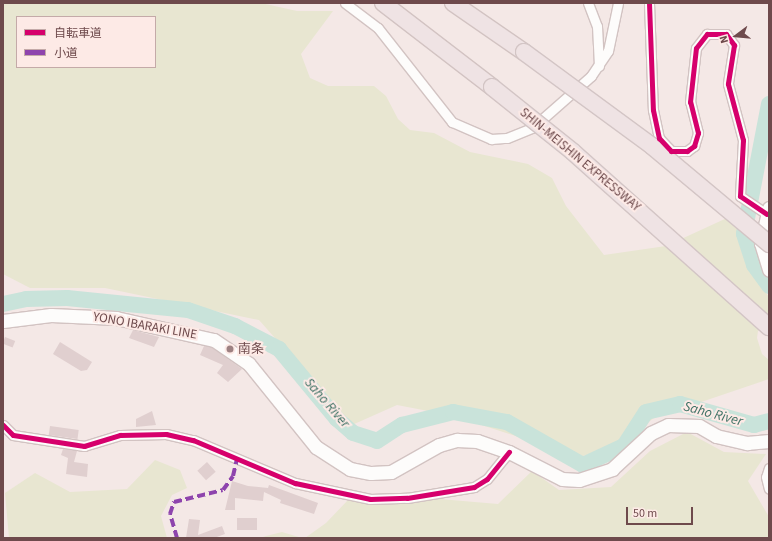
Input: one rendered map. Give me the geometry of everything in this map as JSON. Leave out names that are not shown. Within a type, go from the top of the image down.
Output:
[{"type":"highway","name":"SHIN-MEISHIN EXPRESSWAY","points":[[383,3],[573,152],[769,327]]},
{"type":"highway","points":[[453,3],[524,52],[652,146],[769,244]]},
{"type":"main road","points":[[766,211],[761,243],[769,270]]},
{"type":"main road","name":"YONO IBARAKI LINE","points":[[3,322],[51,315],[109,318],[214,340],[249,364],[297,427],[316,447],[350,469],[391,472],[439,445],[457,440],[477,441],[509,452],[562,479],[579,480],[612,470],[651,433],[668,425],[699,426],[716,436],[747,443],[769,441]]},
{"type":"street","points":[[345,3],[378,28],[443,112],[477,135],[507,138],[532,128],[599,66],[615,30],[618,3]]},
{"type":"street","points":[[588,3],[597,26],[599,66]]},
{"type":"street","points":[[649,3],[655,128],[671,151],[687,151],[697,140],[690,102],[700,39],[712,31],[720,32],[734,45],[728,84],[743,140],[739,188],[743,200],[766,211]]},
{"type":"street","points":[[3,425],[13,435],[84,446],[120,435],[166,434],[194,440],[295,483],[370,499],[408,498],[474,487],[487,479],[509,452]]},
{"type":"street","points":[[769,468],[766,477],[769,489]]},
{"type":"shaded area","points":[[3,3],[261,3],[297,11],[333,11],[301,54],[310,78],[328,86],[374,86],[386,96],[398,119],[410,130],[434,133],[470,152],[528,164],[552,178],[566,206],[604,255],[666,246],[740,212],[746,213],[739,238],[746,264],[769,297],[769,323],[758,331],[757,338],[762,354],[769,360],[769,379],[654,418],[619,444],[580,457],[454,416],[397,405],[352,425],[259,320],[105,288],[30,288],[3,274]]},
{"type":"shaded area","points":[[687,432],[724,452],[766,454],[748,481],[769,517],[769,538],[305,538],[326,523],[348,500],[428,498],[498,504],[532,471],[559,490],[611,487],[650,451]]},
{"type":"shaded area","points":[[155,460],[180,470],[187,488],[172,495],[161,516],[167,538],[9,538],[5,493],[35,473],[70,492],[127,489]]},
{"type":"shaded area","points":[[282,532],[302,538],[260,538],[266,536]]},
{"type":"building","points":[[133,330],[159,337],[154,347],[129,338]]},
{"type":"building","points":[[5,337],[15,341],[13,348],[3,344]]},
{"type":"building","points":[[60,342],[92,362],[87,370],[81,371],[53,354]]},
{"type":"building","points":[[204,346],[211,347],[242,369],[228,382],[217,373],[223,365],[200,355]]},
{"type":"building","points":[[152,411],[156,425],[136,427],[136,419]]},
{"type":"building","points":[[50,426],[79,430],[77,439],[49,435]]},
{"type":"building","points":[[63,449],[77,451],[74,462],[88,464],[87,477],[66,474],[68,458],[61,455]]},
{"type":"building","points":[[207,462],[216,472],[206,480],[197,471]]},
{"type":"building","points":[[232,481],[248,486],[268,488],[269,485],[318,503],[314,514],[280,503],[281,500],[264,492],[263,501],[235,498],[235,510],[225,510]]},
{"type":"building","points":[[237,518],[257,518],[257,530],[237,530]]},
{"type":"building","points":[[189,519],[200,520],[198,535],[222,526],[225,534],[214,538],[186,538]]},
{"type":"waterway","name":"Saho River","points":[[769,104],[744,234],[754,265],[769,286]]},
{"type":"waterway","name":"Saho River","points":[[3,304],[26,299],[67,298],[188,310],[235,326],[279,349],[337,419],[353,433],[377,441],[402,425],[453,412],[507,422],[583,465],[624,446],[646,412],[680,404],[754,425],[769,421]]},
{"type":"marked path","points":[[177,538],[170,514],[174,502],[223,490],[233,476],[237,459]]},
{"type":"cycle path","points":[[649,3],[653,110],[659,138],[671,151],[687,151],[694,146],[698,133],[690,102],[696,48],[707,34],[726,34],[734,45],[728,84],[743,140],[740,196],[767,214]]},
{"type":"cycle path","points":[[3,425],[13,435],[84,446],[120,435],[166,434],[193,440],[295,483],[370,499],[407,498],[474,487],[487,479],[509,452]]},
{"type":"place","name":"南条","points":[[230,349]]}]
